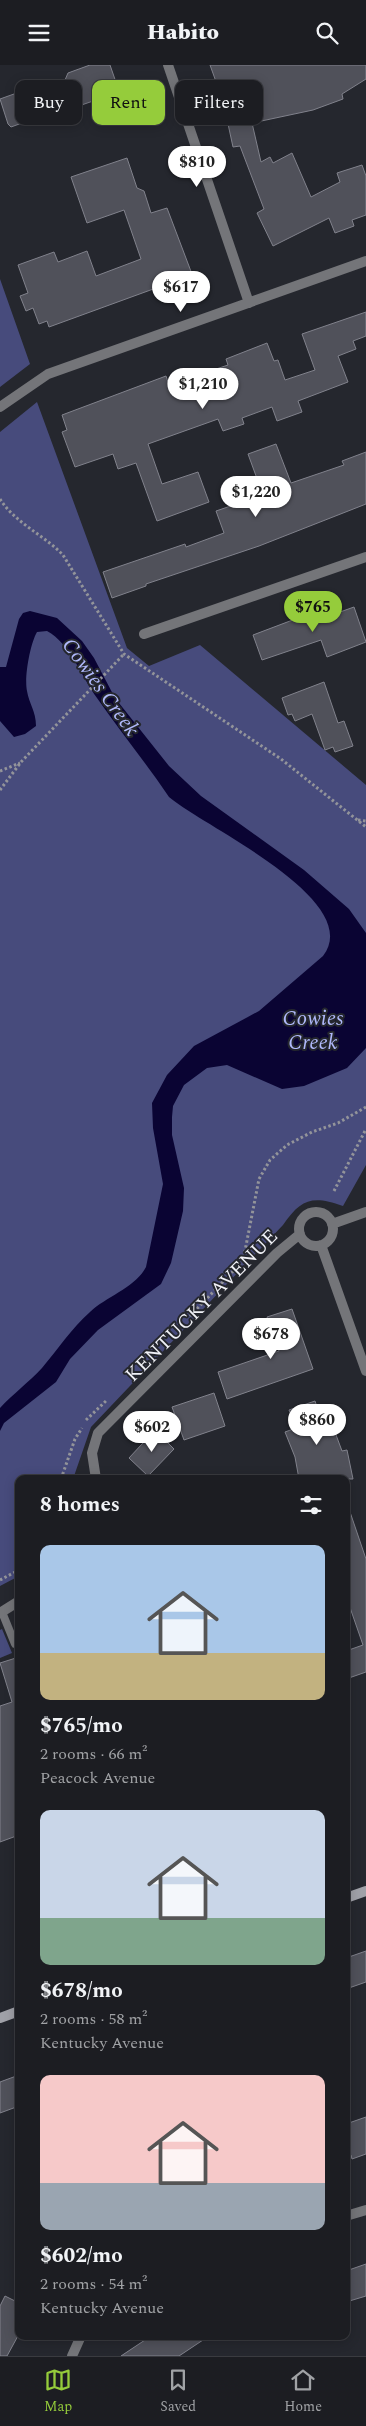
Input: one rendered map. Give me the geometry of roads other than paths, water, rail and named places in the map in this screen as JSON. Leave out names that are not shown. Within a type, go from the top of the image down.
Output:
[{"type":"main road","points":[[350,1896],[366,1891]]},
{"type":"main road","points":[[0,2018],[15,2012]]},
{"type":"street","points":[[168,65],[249,303]]},
{"type":"street","points":[[0,407],[48,374],[366,261]]},
{"type":"street","points":[[144,634],[366,557]]},
{"type":"street","points":[[332,1224],[366,1212]]},
{"type":"street","points":[[320,1213],[329,1219],[332,1224],[329,1239],[321,1245],[310,1245],[300,1234],[301,1223],[308,1214],[320,1213]]},
{"type":"street","name":"KENTUCKY AVENUE","points":[[95,1475],[92,1453],[98,1433],[277,1253],[300,1234]]},
{"type":"street","points":[[321,1245],[366,1371]]},
{"type":"street","points":[[1,1612],[15,1603]]},
{"type":"street","points":[[350,2215],[366,2210]]},
{"type":"street","points":[[72,2356],[79,2340]]},
{"type":"lane","points":[[1,1612],[15,1644]]},
{"type":"water","name":"Cowies Creek","points":[[30,611],[57,618],[82,641],[94,658],[115,698],[169,766],[201,796],[304,870],[349,909],[366,933],[366,1048],[347,1068],[304,1086],[282,1089],[227,1065],[207,1068],[184,1085],[173,1106],[172,1117],[172,1135],[184,1188],[183,1211],[171,1263],[161,1284],[98,1330],[70,1359],[56,1382],[4,1423],[0,1431],[0,1408],[42,1368],[83,1319],[97,1306],[135,1281],[146,1267],[163,1184],[153,1128],[152,1103],[167,1075],[194,1046],[259,1011],[323,956],[330,934],[322,911],[302,888],[274,866],[169,797],[91,690],[69,652],[47,631],[37,632],[32,644],[27,670],[26,685],[36,726],[25,734],[14,737],[0,721],[0,667],[6,667],[19,619],[23,613]]}]
